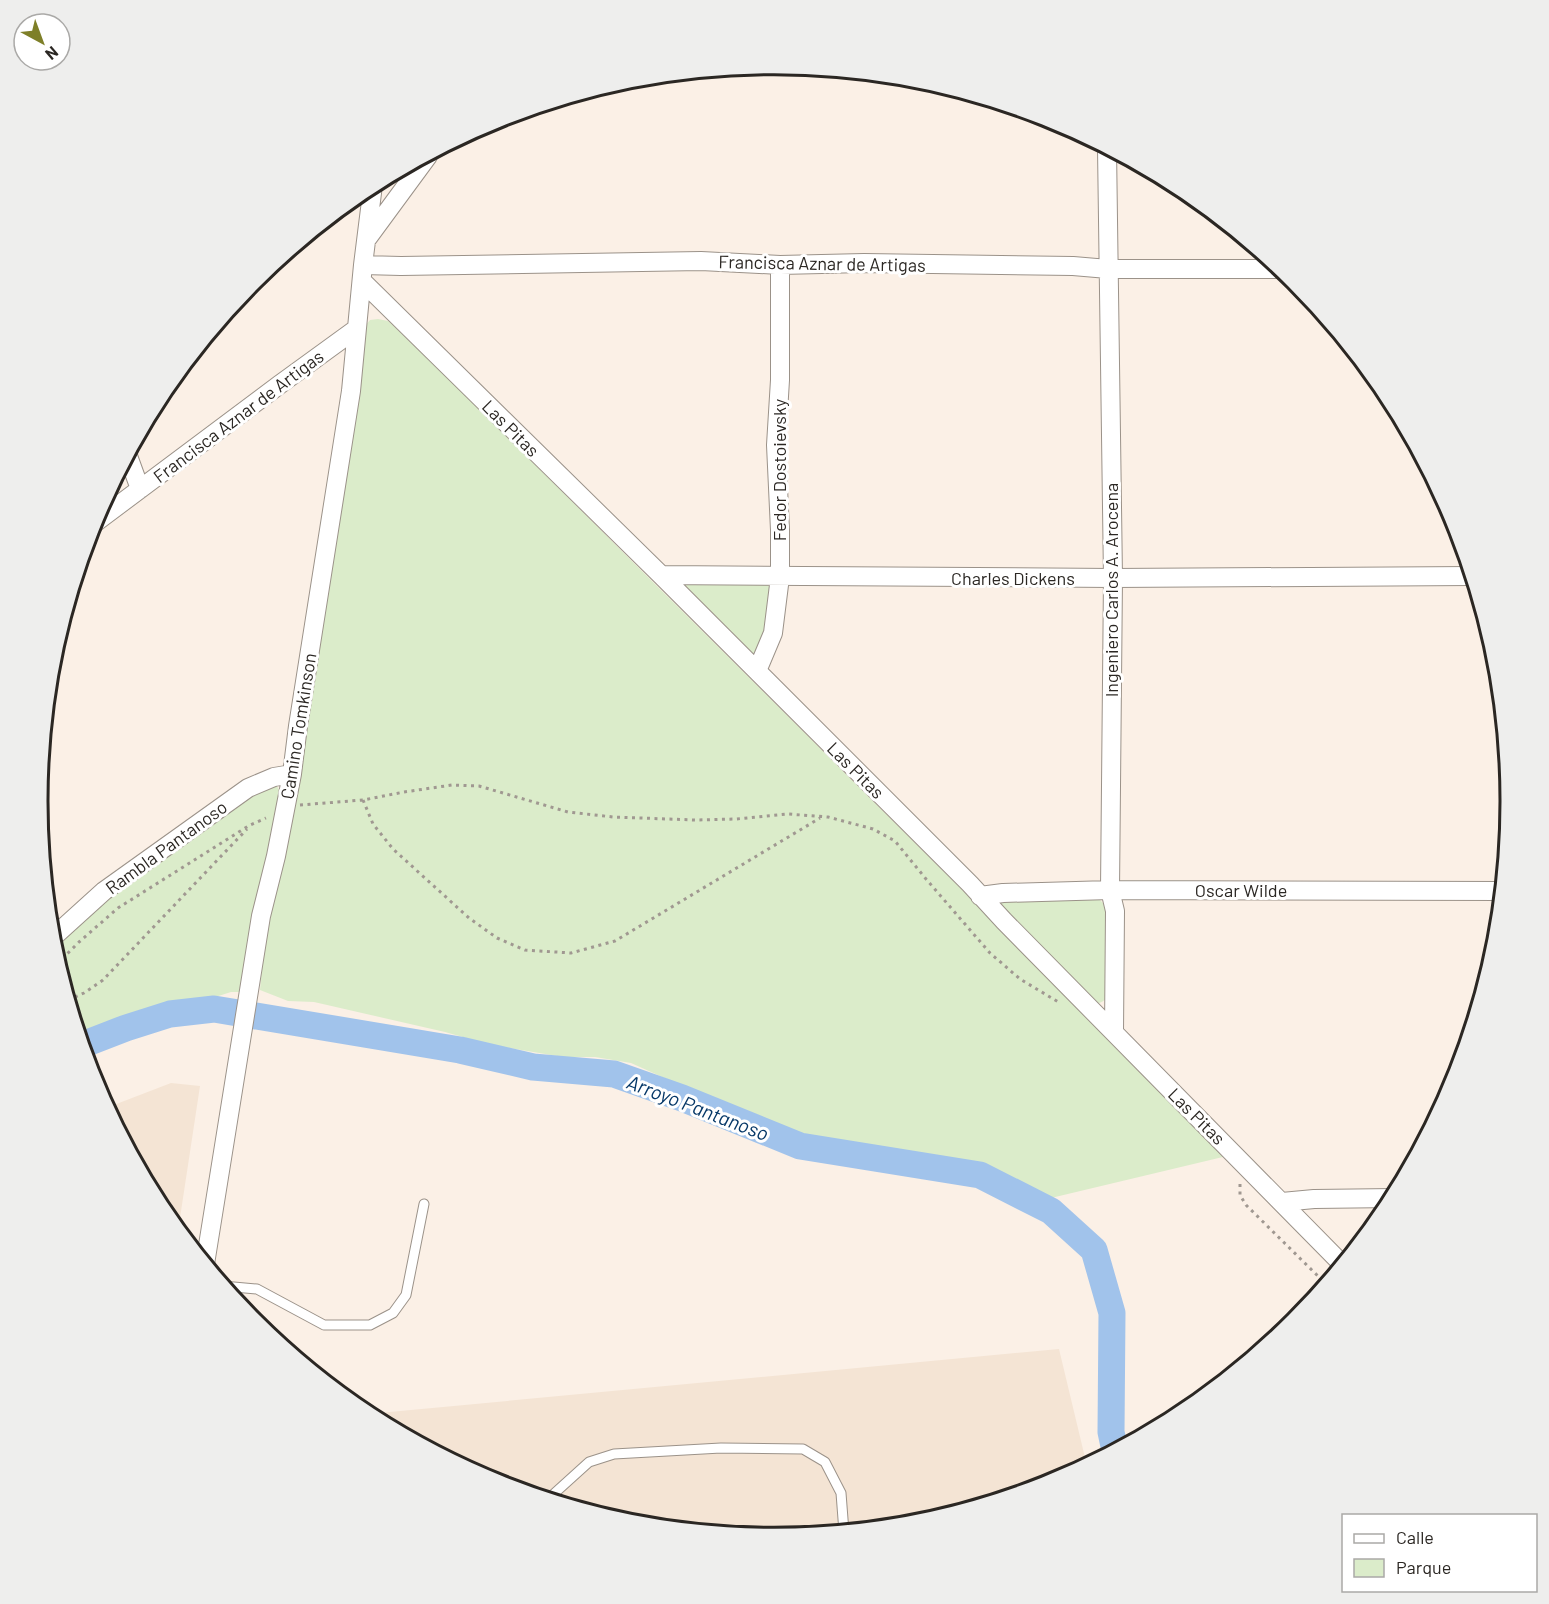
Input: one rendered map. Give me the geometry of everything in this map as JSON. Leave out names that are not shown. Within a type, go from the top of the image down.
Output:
[{"type":"street","name":"Ingeniero Carlos A. Arocena","points":[[1107,156],[1113,578],[1110,890],[1115,911],[1114,1032]]},
{"type":"street","points":[[366,241],[419,169]]},
{"type":"street","name":"Camino Tomkinson","points":[[206,1254],[261,916],[276,856],[292,774],[351,391],[371,198]]},
{"type":"street","name":"Francisca Aznar de Artigas","points":[[362,273],[401,266],[701,261],[780,265],[864,263],[1074,266],[1108,269],[1267,268]]},
{"type":"street","name":"Fedor Dostoievsky","points":[[757,671],[773,633],[780,577],[776,446],[780,369],[780,265]]},
{"type":"street","name":"Las Pitas","points":[[362,273],[970,884],[1338,1260]]},
{"type":"street","name":"Francisca Aznar de Artigas","points":[[108,513],[356,329]]},
{"type":"street","points":[[131,465],[140,489]]},
{"type":"street","name":"Charles Dickens","points":[[661,575],[1113,578],[1464,576]]},
{"type":"street","name":"Rambla Pantanoso","points":[[60,931],[104,891],[248,788],[274,777],[292,774]]},
{"type":"street","name":"Oscar Wilde","points":[[980,896],[1003,893],[1110,890],[1496,891]]},
{"type":"street","points":[[1282,1202],[1384,1198]]},
{"type":"lane","points":[[234,1287],[257,1289],[324,1325],[370,1325],[393,1313],[406,1295],[424,1204]]},
{"type":"lane","points":[[554,1494],[589,1462],[614,1454],[721,1448],[803,1449],[825,1462],[841,1493],[843,1525]]},
{"type":"path","points":[[65,956],[118,908],[250,825],[284,811],[299,805],[363,800],[452,785],[479,786],[568,812],[613,817],[695,820],[788,814],[821,817],[873,829],[895,841],[990,953],[1020,979],[1063,1005]]},
{"type":"path","points":[[363,800],[373,824],[393,849],[469,918],[497,938],[525,950],[571,953],[615,940],[821,817]]},
{"type":"path","points":[[75,997],[103,980],[250,825]]},
{"type":"path","points":[[1236,1175],[1240,1184],[1240,1195],[1246,1205],[1322,1280]]},
{"type":"shaded area","points":[[171,1083],[200,1086],[180,1219],[145,1165],[115,1105]]},
{"type":"shaded area","points":[[1059,1349],[1085,1459],[1008,1490],[916,1515],[822,1527],[727,1527],[633,1515],[541,1490],[453,1454],[382,1413]]},
{"type":"green space","points":[[370,320],[388,321],[395,327],[458,388],[1227,1156],[1051,1198],[976,1172],[905,1164],[797,1134],[738,1111],[631,1063],[595,1057],[563,1057],[491,1045],[314,1002],[288,1001],[260,990],[265,933],[365,326]]},
{"type":"green space","points":[[684,583],[766,583],[772,589],[764,639],[756,653],[749,654],[680,587]]},
{"type":"green space","points":[[269,783],[276,784],[279,790],[278,799],[239,992],[122,1016],[85,1031],[61,940],[122,884]]},
{"type":"green space","points":[[1098,898],[1108,913],[1107,998],[1098,1003],[1091,1001],[999,902]]},
{"type":"waterway","name":"Arroyo Pantanoso","points":[[89,1042],[170,1014],[214,1009],[460,1050],[533,1067],[614,1074],[682,1098],[800,1146],[980,1175],[1051,1211],[1094,1250],[1112,1313],[1111,1432],[1114,1444]]}]
